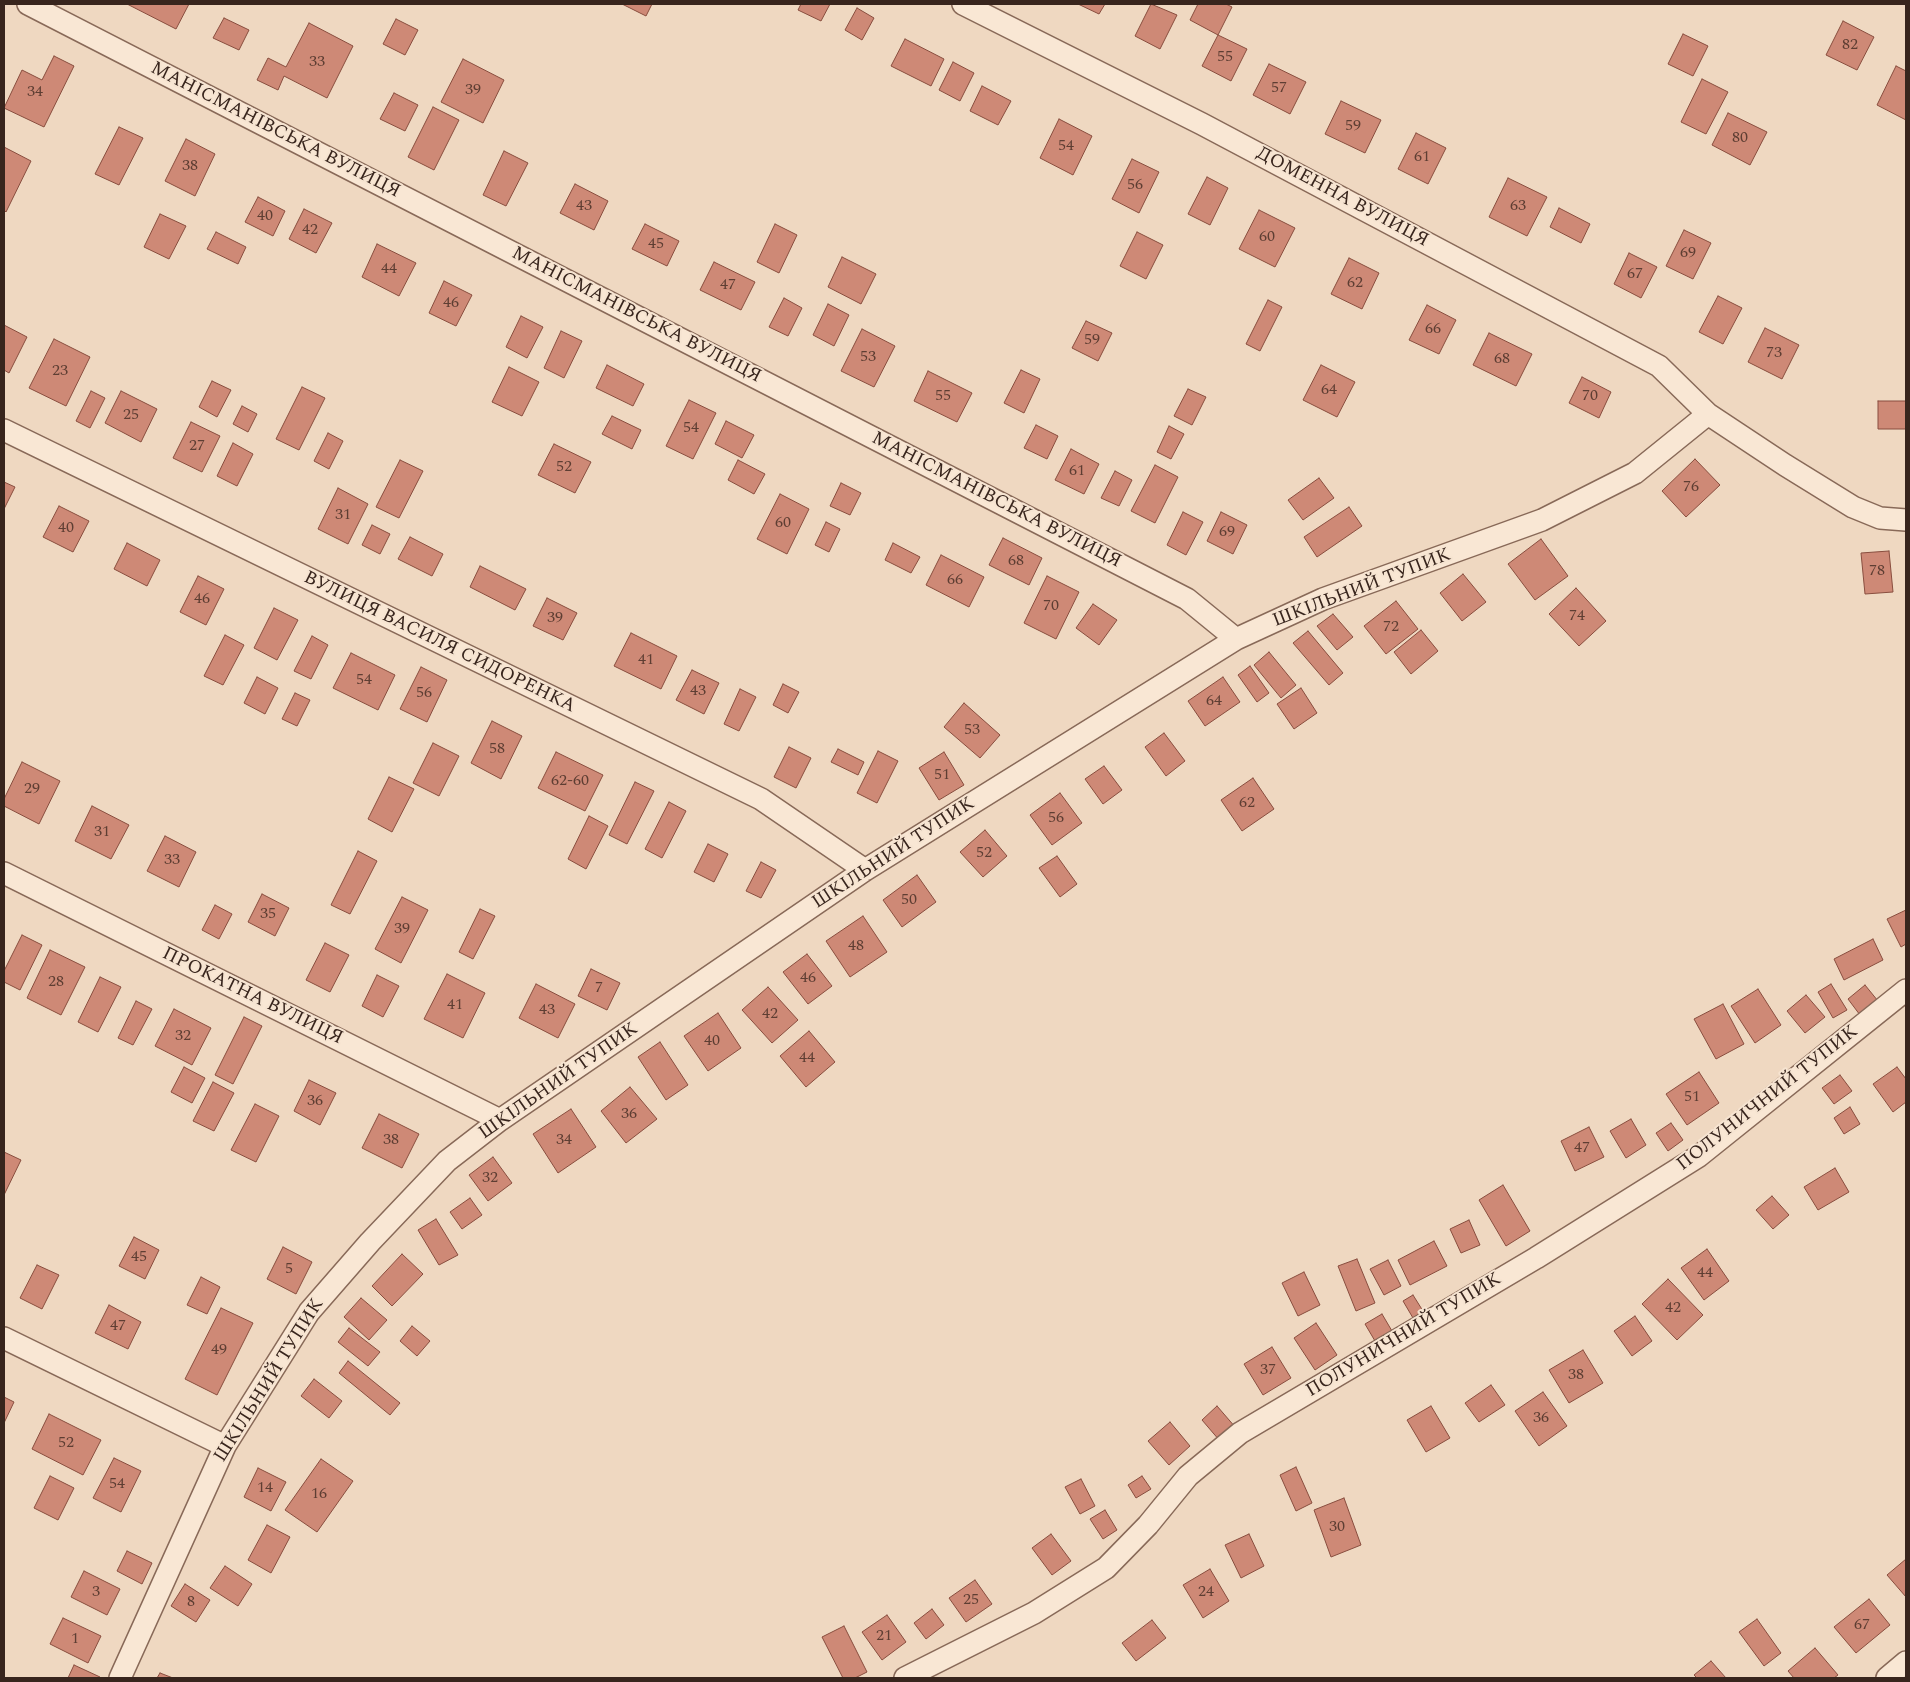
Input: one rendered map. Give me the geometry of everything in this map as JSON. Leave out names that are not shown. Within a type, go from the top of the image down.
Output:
[{"type":"street","name":"МАНІСМАНІВСЬКА ВУЛИЦЯ","points":[[28,4],[1188,599],[1236,638]]},
{"type":"street","name":"ДОМЕННА ВУЛИЦЯ","points":[[962,4],[1202,124],[1659,366],[1708,414]]},
{"type":"street","name":"ШКІЛЬНИЙ ТУПИК","points":[[120,1678],[225,1446],[310,1312],[370,1242],[447,1161],[500,1120],[866,870],[1236,638],[1323,599],[1542,520],[1635,473],[1708,414]]},
{"type":"street","points":[[1708,414],[1853,507],[1880,518],[1906,520]]},
{"type":"street","name":"ВУЛИЦЯ ВАСИЛЯ СИДОРЕНКА","points":[[4,430],[760,800],[866,870]]},
{"type":"street","name":"ПРОКАТНА ВУЛИЦЯ","points":[[4,873],[500,1120]]},
{"type":"street","name":"ПОЛУНИЧНИЙ ТУПИК","points":[[905,1678],[1034,1613],[1106,1568],[1148,1525],[1188,1476],[1240,1434],[1536,1258],[1699,1156],[1906,990]]},
{"type":"street","points":[[4,1338],[225,1446]]},
{"type":"street","points":[[1887,1678],[1906,1662]]},
{"type":"building","points":[[127,4],[189,4],[176,29]]},
{"type":"building","points":[[622,4],[652,4],[646,16]]},
{"type":"building","points":[[801,4],[830,4],[821,21],[798,10]]},
{"type":"building","points":[[1078,4],[1105,4],[1099,14]]},
{"type":"building","points":[[1151,4],[1177,15],[1160,49],[1135,36]]},
{"type":"building","points":[[1198,4],[1226,4],[1232,7],[1218,35],[1190,20]]},
{"type":"building","points":[[857,8],[874,18],[862,40],[845,30]]},
{"type":"building","points":[[224,18],[249,30],[239,50],[213,38]]},
{"type":"building","points":[[396,19],[418,30],[405,55],[383,44]]},
{"type":"building","points":[[1843,21],[1874,37],[1857,70],[1826,55]]},
{"type":"building","points":[[309,23],[353,46],[327,98],[284,76],[278,90],[257,80],[268,58],[286,67]]},
{"type":"building","points":[[1683,34],[1708,46],[1693,76],[1668,64]]},
{"type":"building","points":[[1218,35],[1247,49],[1231,81],[1202,66]]},
{"type":"building","points":[[905,39],[944,59],[931,86],[891,66]]},
{"type":"building","points":[[54,56],[74,66],[44,127],[4,108],[22,70],[42,80]]},
{"type":"building","points":[[463,59],[504,80],[483,123],[441,102]]},
{"type":"building","points":[[953,62],[974,73],[960,101],[939,90]]},
{"type":"building","points":[[1269,64],[1306,82],[1290,114],[1253,95]]},
{"type":"building","points":[[1896,66],[1906,71],[1906,120],[1877,105]]},
{"type":"building","points":[[1702,79],[1728,92],[1706,134],[1681,122]]},
{"type":"building","points":[[982,86],[1011,101],[998,125],[970,111]]},
{"type":"building","points":[[394,93],[418,105],[405,131],[380,119]]},
{"type":"building","points":[[1341,101],[1381,120],[1365,153],[1325,134]]},
{"type":"building","points":[[433,107],[459,120],[434,170],[408,157]]},
{"type":"building","points":[[1728,113],[1767,132],[1750,165],[1712,145]]},
{"type":"building","points":[[1059,119],[1092,136],[1073,175],[1040,158]]},
{"type":"building","points":[[119,127],[143,138],[119,185],[95,174]]},
{"type":"building","points":[[1416,133],[1446,148],[1428,184],[1398,169]]},
{"type":"building","points":[[186,139],[215,154],[195,196],[165,181]]},
{"type":"building","points":[[4,147],[31,161],[6,212],[4,210]]},
{"type":"building","points":[[504,151],[528,163],[506,206],[483,195]]},
{"type":"building","points":[[1132,159],[1159,172],[1139,213],[1112,199]]},
{"type":"building","points":[[1207,177],[1228,188],[1210,225],[1188,214]]},
{"type":"building","points":[[1508,178],[1547,197],[1527,236],[1489,217]]},
{"type":"building","points":[[575,184],[608,201],[594,230],[560,213]]},
{"type":"building","points":[[258,197],[285,211],[273,236],[245,222]]},
{"type":"building","points":[[1559,208],[1590,224],[1581,243],[1550,227]]},
{"type":"building","points":[[304,209],[332,223],[316,253],[289,239]]},
{"type":"building","points":[[1259,210],[1295,228],[1275,267],[1239,249]]},
{"type":"building","points":[[160,214],[186,226],[169,259],[144,247]]},
{"type":"building","points":[[645,224],[679,241],[667,266],[632,249]]},
{"type":"building","points":[[775,224],[797,235],[779,273],[757,262]]},
{"type":"building","points":[[1684,230],[1711,243],[1693,279],[1666,266]]},
{"type":"building","points":[[216,232],[246,247],[238,264],[207,249]]},
{"type":"building","points":[[1137,232],[1163,245],[1146,279],[1120,266]]},
{"type":"building","points":[[377,244],[416,263],[399,296],[362,277]]},
{"type":"building","points":[[1629,253],[1657,267],[1641,298],[1614,284]]},
{"type":"building","points":[[842,257],[876,274],[861,304],[828,287]]},
{"type":"building","points":[[1349,258],[1379,273],[1362,309],[1331,294]]},
{"type":"building","points":[[714,262],[755,282],[741,310],[700,290]]},
{"type":"building","points":[[444,281],[472,295],[456,326],[429,313]]},
{"type":"building","points":[[1718,296],[1742,308],[1723,344],[1699,332]]},
{"type":"building","points":[[784,298],[802,308],[788,336],[769,327]]},
{"type":"building","points":[[1268,300],[1282,307],[1260,351],[1246,344]]},
{"type":"building","points":[[828,304],[849,315],[834,346],[813,335]]},
{"type":"building","points":[[1427,305],[1456,320],[1439,354],[1409,340]]},
{"type":"building","points":[[521,316],[543,327],[527,358],[506,347]]},
{"type":"building","points":[[1086,321],[1112,333],[1098,361],[1072,348]]},
{"type":"building","points":[[4,325],[27,337],[9,373],[4,370]]},
{"type":"building","points":[[1765,328],[1799,345],[1782,379],[1748,362]]},
{"type":"building","points":[[862,329],[895,346],[874,387],[841,371]]},
{"type":"building","points":[[561,331],[582,341],[564,378],[544,368]]},
{"type":"building","points":[[1489,333],[1532,354],[1516,386],[1473,365]]},
{"type":"building","points":[[54,339],[90,357],[66,406],[29,388]]},
{"type":"building","points":[[607,365],[644,384],[633,406],[596,388]]},
{"type":"building","points":[[1321,365],[1355,382],[1337,417],[1303,400]]},
{"type":"building","points":[[509,367],[539,382],[522,416],[492,402]]},
{"type":"building","points":[[1021,370],[1040,379],[1024,413],[1004,403]]},
{"type":"building","points":[[928,371],[972,393],[957,422],[914,401]]},
{"type":"building","points":[[1582,377],[1611,392],[1599,418],[1569,403]]},
{"type":"building","points":[[212,381],[231,390],[217,417],[199,407]]},
{"type":"building","points":[[302,387],[325,398],[299,450],[276,439]]},
{"type":"building","points":[[1188,389],[1206,397],[1192,425],[1174,416]]},
{"type":"building","points":[[91,391],[105,398],[90,428],[76,421]]},
{"type":"building","points":[[121,391],[157,409],[141,442],[105,423]]},
{"type":"building","points":[[689,400],[716,413],[693,459],[666,446]]},
{"type":"building","points":[[1878,401],[1906,401],[1906,429],[1878,429]]},
{"type":"building","points":[[242,406],[257,414],[248,432],[233,424]]},
{"type":"building","points":[[612,416],[641,430],[632,449],[602,434]]},
{"type":"building","points":[[726,421],[754,435],[742,458],[715,444]]},
{"type":"building","points":[[191,422],[220,436],[202,472],[173,458]]},
{"type":"building","points":[[1036,425],[1058,436],[1047,459],[1024,448]]},
{"type":"building","points":[[1169,426],[1184,434],[1171,459],[1157,452]]},
{"type":"building","points":[[328,433],[343,441],[329,469],[314,461]]},
{"type":"building","points":[[233,443],[253,454],[237,486],[217,476]]},
{"type":"building","points":[[554,444],[591,462],[575,493],[538,475]]},
{"type":"building","points":[[1071,449],[1099,464],[1084,494],[1055,480]]},
{"type":"building","points":[[1695,459],[1720,485],[1686,517],[1662,491]]},
{"type":"building","points":[[400,460],[423,471],[399,518],[376,507]]},
{"type":"building","points":[[738,460],[765,474],[754,494],[728,480]]},
{"type":"building","points":[[1155,465],[1178,477],[1155,523],[1131,511]]},
{"type":"building","points":[[1115,471],[1132,480],[1119,506],[1101,498]]},
{"type":"building","points":[[1319,478],[1334,498],[1303,520],[1288,500]]},
{"type":"building","points":[[4,482],[15,487],[4,509]]},
{"type":"building","points":[[841,483],[861,493],[850,515],[830,506]]},
{"type":"building","points":[[338,488],[368,504],[348,544],[318,529]]},
{"type":"building","points":[[780,494],[809,509],[787,554],[757,539]]},
{"type":"building","points":[[59,506],[89,521],[73,552],[43,537]]},
{"type":"building","points":[[1349,507],[1362,526],[1317,557],[1304,537]]},
{"type":"building","points":[[1183,512],[1203,522],[1186,555],[1167,545]]},
{"type":"building","points":[[1221,512],[1247,525],[1233,554],[1207,541]]},
{"type":"building","points":[[826,522],[840,529],[829,552],[815,545]]},
{"type":"building","points":[[372,525],[390,534],[380,554],[362,545]]},
{"type":"building","points":[[410,537],[443,554],[432,576],[398,559]]},
{"type":"building","points":[[1003,538],[1042,558],[1029,585],[989,565]]},
{"type":"building","points":[[1541,539],[1568,576],[1535,600],[1508,564]]},
{"type":"building","points":[[127,543],[160,560],[147,586],[114,569]]},
{"type":"building","points":[[893,543],[920,557],[911,573],[885,560]]},
{"type":"building","points":[[1889,551],[1893,592],[1865,594],[1861,553]]},
{"type":"building","points":[[941,555],[984,577],[969,607],[926,585]]},
{"type":"building","points":[[480,566],[526,589],[515,610],[470,587]]},
{"type":"building","points":[[1463,574],[1486,602],[1462,621],[1440,593]]},
{"type":"building","points":[[198,576],[224,589],[206,625],[180,612]]},
{"type":"building","points":[[1047,576],[1079,592],[1056,639],[1024,623]]},
{"type":"building","points":[[1576,588],[1606,621],[1579,646],[1549,614]]},
{"type":"building","points":[[547,598],[577,613],[563,640],[533,626]]},
{"type":"building","points":[[1396,601],[1418,629],[1386,654],[1364,626]]},
{"type":"building","points":[[1093,604],[1117,620],[1099,645],[1076,628]]},
{"type":"building","points":[[274,608],[298,620],[277,660],[254,648]]},
{"type":"building","points":[[1333,614],[1353,637],[1337,650],[1317,626]]},
{"type":"building","points":[[1421,630],[1438,651],[1411,674],[1394,652]]},
{"type":"building","points":[[1308,631],[1343,673],[1329,685],[1293,643]]},
{"type":"building","points":[[631,633],[677,656],[661,689],[614,666]]},
{"type":"building","points":[[225,635],[244,645],[223,685],[204,676]]},
{"type":"building","points":[[312,636],[328,645],[311,679],[294,671]]},
{"type":"building","points":[[1269,652],[1296,685],[1281,698],[1254,665]]},
{"type":"building","points":[[351,653],[395,675],[378,710],[333,688]]},
{"type":"building","points":[[1250,666],[1269,693],[1257,702],[1238,675]]},
{"type":"building","points":[[421,667],[447,680],[427,722],[400,709]]},
{"type":"building","points":[[692,670],[719,683],[704,714],[676,700]]},
{"type":"building","points":[[257,677],[278,688],[265,714],[244,703]]},
{"type":"building","points":[[1223,677],[1240,702],[1205,726],[1188,701]]},
{"type":"building","points":[[783,684],[799,692],[788,713],[773,705]]},
{"type":"building","points":[[1301,688],[1317,713],[1294,729],[1277,704]]},
{"type":"building","points":[[740,689],[756,697],[739,731],[724,724]]},
{"type":"building","points":[[295,693],[310,700],[297,726],[282,719]]},
{"type":"building","points":[[964,703],[1000,735],[980,758],[944,727]]},
{"type":"building","points":[[492,721],[522,736],[501,779],[471,763]]},
{"type":"building","points":[[1164,733],[1185,761],[1166,776],[1145,747]]},
{"type":"building","points":[[433,743],[459,756],[439,796],[413,783]]},
{"type":"building","points":[[789,747],[811,758],[796,788],[774,777]]},
{"type":"building","points":[[838,749],[864,762],[858,775],[831,762]]},
{"type":"building","points":[[878,751],[898,761],[877,803],[857,793]]},
{"type":"building","points":[[556,752],[603,775],[585,811],[538,788]]},
{"type":"building","points":[[944,752],[964,785],[939,800],[919,768]]},
{"type":"building","points":[[22,762],[60,781],[39,824],[4,806],[4,799]]},
{"type":"building","points":[[1104,766],[1122,790],[1103,804],[1085,779]]},
{"type":"building","points":[[389,777],[414,789],[392,832],[368,819]]},
{"type":"building","points":[[1253,778],[1274,809],[1242,831],[1221,800]]},
{"type":"building","points":[[635,782],[654,791],[627,844],[609,835]]},
{"type":"building","points":[[1060,793],[1082,823],[1052,845],[1030,815]]},
{"type":"building","points":[[669,802],[686,811],[662,858],[645,849]]},
{"type":"building","points":[[92,806],[129,825],[111,859],[75,841]]},
{"type":"building","points":[[589,816],[608,826],[586,869],[568,859]]},
{"type":"building","points":[[985,830],[1007,856],[983,877],[960,852]]},
{"type":"building","points":[[165,836],[196,852],[179,887],[147,871]]},
{"type":"building","points":[[708,844],[728,854],[714,882],[694,872]]},
{"type":"building","points":[[358,851],[377,861],[350,914],[331,905]]},
{"type":"building","points":[[1057,856],[1077,884],[1060,897],[1039,868]]},
{"type":"building","points":[[761,862],[776,870],[761,898],[746,891]]},
{"type":"building","points":[[917,875],[936,902],[902,927],[883,900]]},
{"type":"building","points":[[262,894],[289,908],[275,936],[248,922]]},
{"type":"building","points":[[402,897],[428,910],[401,963],[375,949]]},
{"type":"building","points":[[215,905],[232,914],[219,939],[202,930]]},
{"type":"building","points":[[480,909],[495,916],[473,959],[459,952]]},
{"type":"building","points":[[1906,910],[1906,944],[1901,947],[1887,919]]},
{"type":"building","points":[[863,916],[887,952],[850,977],[826,941]]},
{"type":"building","points":[[22,935],[42,945],[20,990],[4,982],[4,971]]},
{"type":"building","points":[[1873,939],[1883,960],[1844,980],[1834,959]]},
{"type":"building","points":[[325,943],[349,955],[330,992],[306,980]]},
{"type":"building","points":[[50,950],[85,967],[61,1015],[27,998]]},
{"type":"building","points":[[807,954],[832,986],[808,1004],[783,972]]},
{"type":"building","points":[[591,969],[620,983],[607,1010],[578,996]]},
{"type":"building","points":[[447,974],[485,993],[463,1038],[424,1019]]},
{"type":"building","points":[[377,975],[399,986],[383,1017],[362,1006]]},
{"type":"building","points":[[100,977],[121,987],[98,1032],[78,1022]]},
{"type":"building","points":[[536,984],[575,1004],[558,1038],[519,1018]]},
{"type":"building","points":[[1831,984],[1847,1010],[1833,1018],[1818,992]]},
{"type":"building","points":[[1865,985],[1878,1001],[1860,1015],[1848,999]]},
{"type":"building","points":[[768,987],[798,1020],[772,1043],[742,1010]]},
{"type":"building","points":[[1758,989],[1781,1025],[1755,1043],[1731,1006]]},
{"type":"building","points":[[1806,995],[1825,1017],[1805,1033],[1787,1011]]},
{"type":"building","points":[[136,1001],[152,1009],[133,1045],[118,1038]]},
{"type":"building","points":[[1723,1004],[1744,1044],[1716,1059],[1694,1019]]},
{"type":"building","points":[[174,1009],[211,1028],[192,1065],[155,1046]]},
{"type":"building","points":[[718,1013],[741,1048],[708,1071],[684,1036]]},
{"type":"building","points":[[244,1017],[262,1026],[233,1084],[215,1075]]},
{"type":"building","points":[[809,1031],[835,1062],[806,1087],[780,1056]]},
{"type":"building","points":[[660,1042],[688,1085],[666,1100],[638,1057]]},
{"type":"building","points":[[184,1067],[205,1078],[192,1103],[171,1092]]},
{"type":"building","points":[[1897,1067],[1906,1079],[1906,1102],[1893,1112],[1873,1084]]},
{"type":"building","points":[[1699,1072],[1719,1103],[1687,1125],[1666,1094]]},
{"type":"building","points":[[1840,1075],[1852,1091],[1834,1104],[1822,1088]]},
{"type":"building","points":[[309,1080],[336,1093],[320,1125],[294,1111]]},
{"type":"building","points":[[213,1082],[234,1093],[214,1131],[193,1121]]},
{"type":"building","points":[[630,1087],[657,1119],[626,1143],[601,1111]]},
{"type":"building","points":[[255,1104],[279,1116],[256,1162],[231,1150]]},
{"type":"building","points":[[1850,1107],[1860,1124],[1844,1134],[1834,1118]]},
{"type":"building","points":[[571,1109],[596,1147],[558,1173],[533,1134]]},
{"type":"building","points":[[379,1114],[419,1134],[402,1168],[362,1148]]},
{"type":"building","points":[[1631,1119],[1646,1145],[1626,1158],[1610,1131]]},
{"type":"building","points":[[1671,1123],[1683,1140],[1668,1151],[1656,1133]]},
{"type":"building","points":[[1589,1127],[1604,1157],[1575,1171],[1561,1141]]},
{"type":"building","points":[[4,1152],[21,1160],[4,1195]]},
{"type":"building","points":[[493,1157],[512,1183],[488,1201],[469,1175]]},
{"type":"building","points":[[1835,1168],[1849,1192],[1818,1210],[1804,1187]]},
{"type":"building","points":[[1503,1185],[1530,1231],[1506,1246],[1479,1200]]},
{"type":"building","points":[[1772,1196],[1789,1215],[1773,1229],[1756,1210]]},
{"type":"building","points":[[470,1198],[482,1215],[462,1229],[450,1212]]},
{"type":"building","points":[[436,1219],[458,1255],[439,1265],[418,1230]]},
{"type":"building","points":[[1469,1220],[1480,1245],[1461,1253],[1450,1229]]},
{"type":"building","points":[[134,1237],[159,1250],[145,1279],[119,1266]]},
{"type":"building","points":[[1434,1241],[1447,1266],[1410,1285],[1398,1260]]},
{"type":"building","points":[[283,1247],[312,1262],[296,1294],[267,1279]]},
{"type":"building","points":[[1707,1249],[1729,1281],[1704,1300],[1681,1268]]},
{"type":"building","points":[[402,1254],[423,1274],[392,1306],[372,1286]]},
{"type":"building","points":[[1357,1259],[1375,1303],[1356,1311],[1338,1266]]},
{"type":"building","points":[[1388,1260],[1401,1286],[1384,1295],[1370,1269]]},
{"type":"building","points":[[37,1265],[59,1275],[42,1309],[20,1298]]},
{"type":"building","points":[[1304,1272],[1320,1305],[1298,1316],[1282,1283]]},
{"type":"building","points":[[201,1277],[220,1287],[207,1314],[187,1305]]},
{"type":"building","points":[[1668,1279],[1703,1315],[1677,1340],[1642,1304]]},
{"type":"building","points":[[1413,1295],[1423,1311],[1413,1318],[1403,1301]]},
{"type":"building","points":[[361,1298],[387,1320],[369,1340],[344,1317]]},
{"type":"building","points":[[109,1305],[141,1322],[128,1349],[95,1333]]},
{"type":"building","points":[[221,1308],[253,1323],[217,1395],[185,1379]]},
{"type":"building","points":[[1382,1314],[1392,1331],[1375,1341],[1365,1324]]},
{"type":"building","points":[[1635,1316],[1652,1341],[1632,1356],[1614,1331]]},
{"type":"building","points":[[1316,1323],[1337,1355],[1315,1370],[1294,1338]]},
{"type":"building","points":[[412,1326],[430,1341],[417,1356],[400,1341]]},
{"type":"building","points":[[349,1328],[380,1352],[368,1366],[338,1342]]},
{"type":"building","points":[[1272,1347],[1291,1378],[1263,1395],[1244,1364]]},
{"type":"building","points":[[1583,1350],[1603,1383],[1569,1403],[1549,1370]]},
{"type":"building","points":[[348,1361],[400,1403],[390,1415],[339,1373]]},
{"type":"building","points":[[314,1379],[342,1401],[329,1418],[301,1396]]},
{"type":"building","points":[[1491,1385],[1505,1405],[1479,1422],[1465,1403]]},
{"type":"building","points":[[1543,1392],[1567,1426],[1539,1446],[1515,1411]]},
{"type":"building","points":[[4,1397],[14,1402],[4,1423]]},
{"type":"building","points":[[1217,1406],[1236,1428],[1220,1441],[1202,1420]]},
{"type":"building","points":[[1431,1406],[1450,1438],[1426,1452],[1407,1420]]},
{"type":"building","points":[[49,1414],[101,1440],[83,1475],[32,1449]]},
{"type":"building","points":[[1170,1422],[1190,1446],[1169,1465],[1148,1441]]},
{"type":"building","points":[[114,1458],[141,1471],[121,1512],[93,1498]]},
{"type":"building","points":[[321,1459],[353,1481],[317,1532],[285,1510]]},
{"type":"building","points":[[1296,1467],[1312,1503],[1296,1511],[1280,1475]]},
{"type":"building","points":[[258,1468],[286,1482],[271,1511],[244,1497]]},
{"type":"building","points":[[50,1476],[74,1488],[58,1520],[34,1508]]},
{"type":"building","points":[[1142,1476],[1151,1489],[1136,1498],[1128,1485]]},
{"type":"building","points":[[1081,1479],[1095,1506],[1080,1514],[1065,1487]]},
{"type":"building","points":[[1344,1498],[1361,1545],[1331,1557],[1314,1510]]},
{"type":"building","points":[[1105,1510],[1117,1530],[1103,1539],[1090,1519]]},
{"type":"building","points":[[267,1525],[290,1537],[271,1573],[248,1560]]},
{"type":"building","points":[[1051,1534],[1071,1561],[1052,1575],[1032,1548]]},
{"type":"building","points":[[1249,1534],[1264,1566],[1241,1578],[1225,1545]]},
{"type":"building","points":[[127,1551],[152,1563],[142,1584],[117,1571]]},
{"type":"building","points":[[1906,1559],[1906,1597],[1887,1575]]},
{"type":"building","points":[[225,1566],[252,1584],[238,1606],[210,1588]]},
{"type":"building","points":[[1210,1569],[1229,1601],[1203,1618],[1183,1585]]},
{"type":"building","points":[[84,1571],[120,1589],[107,1615],[71,1597]]},
{"type":"building","points":[[975,1580],[992,1604],[966,1622],[949,1598]]},
{"type":"building","points":[[185,1584],[210,1600],[196,1622],[171,1606]]},
{"type":"building","points":[[1869,1599],[1890,1625],[1856,1653],[1834,1627]]},
{"type":"building","points":[[932,1609],[944,1625],[926,1639],[914,1623]]},
{"type":"building","points":[[887,1615],[906,1642],[882,1660],[862,1632]]},
{"type":"building","points":[[63,1618],[101,1636],[88,1663],[50,1644]]},
{"type":"building","points":[[1757,1619],[1781,1653],[1764,1666],[1739,1632]]},
{"type":"building","points":[[1152,1620],[1166,1638],[1136,1661],[1122,1643]]},
{"type":"building","points":[[844,1626],[867,1672],[855,1678],[843,1678],[822,1637]]},
{"type":"building","points":[[1815,1648],[1838,1675],[1834,1678],[1794,1678],[1788,1671]]},
{"type":"building","points":[[1711,1661],[1726,1678],[1697,1678],[1694,1675]]},
{"type":"building","points":[[74,1665],[100,1677],[68,1678]]},
{"type":"building","points":[[160,1673],[173,1678],[157,1678]]}]
